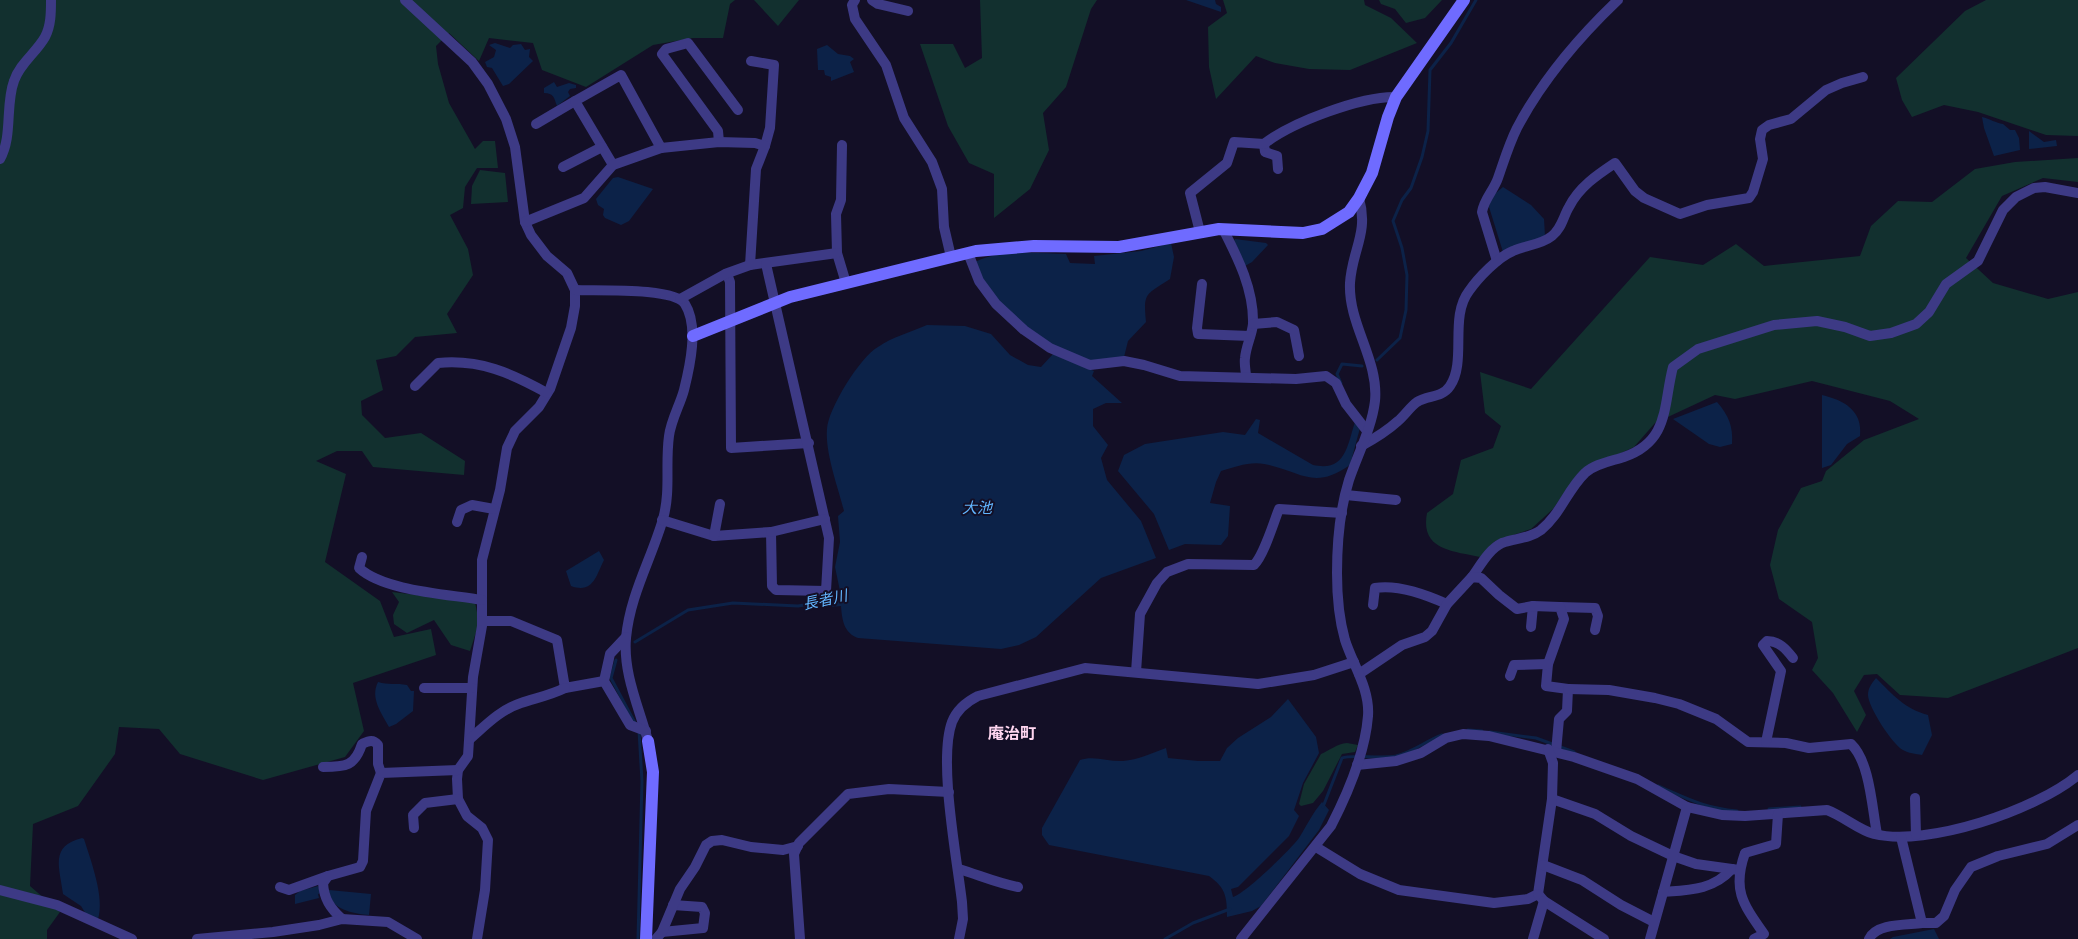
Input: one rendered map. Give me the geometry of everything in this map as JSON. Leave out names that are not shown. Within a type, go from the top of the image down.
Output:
[{"type":"street","points":[[0,159],[6,136],[8,105],[14,79],[23,63],[48,32],[51,0]]},
{"type":"street","points":[[405,0],[472,62],[488,84],[506,119],[515,147],[525,222],[531,235],[547,256],[567,273],[575,290],[576,306],[571,328],[548,393],[539,406],[515,431],[507,448],[482,560],[482,621],[472,688],[470,739],[468,756],[458,770],[458,799],[467,816],[482,828],[488,840],[486,890],[477,939]]},
{"type":"street","points":[[855,0],[852,5],[855,19],[886,65],[904,118],[932,162],[942,189],[944,227],[952,257]]},
{"type":"street","points":[[872,0],[878,4],[908,11]]},
{"type":"street","points":[[693,336],[774,302],[846,282],[968,253],[1034,246],[1119,247],[1223,229],[1304,233],[1322,229],[1349,212],[1359,198],[1372,173],[1388,117],[1396,97],[1464,0]]},
{"type":"street","points":[[1497,261],[1482,212],[1483,204],[1497,181],[1517,128],[1560,61],[1592,25],[1618,0]]},
{"type":"street","points":[[719,142],[718,131],[662,54],[666,48],[688,43],[738,110]]},
{"type":"street","points":[[750,265],[756,169],[770,128],[774,65],[751,61]]},
{"type":"street","points":[[536,124],[621,75],[661,148]]},
{"type":"street","points":[[1361,446],[1390,428],[1416,402],[1440,395],[1450,387],[1456,370],[1459,320],[1464,298],[1469,291],[1497,261],[1513,251],[1537,244],[1552,236],[1562,225],[1568,207],[1582,187],[1615,162],[1635,191],[1652,202],[1680,214],[1707,205],[1749,198],[1753,192],[1763,159],[1760,139],[1762,130],[1768,125],[1791,119],[1826,90],[1842,83],[1863,78]]},
{"type":"street","points":[[1200,232],[1190,193],[1227,163],[1234,142],[1264,144],[1276,135],[1335,109],[1384,96],[1396,97]]},
{"type":"street","points":[[575,101],[612,165]]},
{"type":"street","points":[[525,222],[584,198],[612,165],[661,148],[719,142],[755,143],[765,146]]},
{"type":"street","points":[[1264,144],[1265,152],[1278,156],[1278,169]]},
{"type":"street","points":[[842,145],[842,200],[836,214],[837,253],[846,282]]},
{"type":"street","points":[[563,167],[602,147]]},
{"type":"street","points":[[1359,674],[1402,645],[1425,637],[1432,631],[1448,604],[1490,553],[1501,544],[1527,538],[1543,528],[1587,471],[1640,450],[1651,440],[1660,428],[1667,405],[1673,367],[1698,349],[1774,324],[1817,321],[1845,327],[1870,336],[1916,324],[1929,312],[1946,284],[1978,261],[2003,210],[2016,197],[2034,188],[2045,187],[2078,193]]},
{"type":"street","points":[[1241,939],[1330,826],[1339,810],[1356,765],[1368,717],[1368,706],[1359,674],[1341,626],[1338,605],[1338,547],[1342,513],[1372,415],[1375,388],[1372,371],[1357,325],[1350,295],[1352,267],[1364,224],[1359,198]]},
{"type":"street","points":[[1223,229],[1237,256],[1245,279],[1253,324],[1245,359],[1246,377]]},
{"type":"street","points":[[680,300],[727,274],[750,265],[837,253]]},
{"type":"street","points":[[968,253],[979,281],[996,304],[1024,330],[1050,348],[1090,365],[1124,361],[1144,364],[1180,376],[1296,379],[1326,376],[1336,383],[1346,404],[1367,431]]},
{"type":"street","points":[[766,264],[789,368],[809,443],[829,538],[826,591],[776,590],[772,586],[771,532]]},
{"type":"street","points":[[727,274],[730,282],[731,448],[809,443]]},
{"type":"street","points":[[1202,284],[1198,334],[1250,336]]},
{"type":"street","points":[[575,290],[656,292],[676,296],[685,304],[691,318],[693,336],[684,391],[675,410],[669,434],[669,483],[662,520],[631,605],[626,637],[626,666],[653,772],[646,939]]},
{"type":"street","points":[[1253,324],[1277,322],[1294,330],[1299,356]]},
{"type":"street","points":[[416,386],[438,363],[459,361],[479,364],[516,375],[548,393]]},
{"type":"street","points":[[1346,495],[1396,500]]},
{"type":"street","points":[[457,522],[461,510],[472,504],[494,509]]},
{"type":"street","points":[[714,536],[720,504]]},
{"type":"street","points":[[1136,672],[1140,614],[1157,583],[1166,572],[1188,564],[1254,565],[1261,558],[1279,509],[1342,513]]},
{"type":"street","points":[[662,520],[714,536],[771,532],[825,519]]},
{"type":"street","points":[[362,557],[359,568],[366,574],[398,587],[482,600]]},
{"type":"street","points":[[1472,577],[1481,578],[1499,596],[1518,609],[1534,606],[1595,608],[1598,616],[1595,630]]},
{"type":"street","points":[[1373,605],[1375,588],[1384,587],[1428,596],[1448,604]]},
{"type":"street","points":[[1532,627],[1534,606]]},
{"type":"street","points":[[1560,607],[1564,619],[1548,664],[1546,686],[1568,689],[1609,690],[1679,704],[1716,719],[1748,742],[1786,743],[1809,748],[1851,744],[1859,751],[1865,768],[1877,834]]},
{"type":"street","points":[[482,621],[511,621],[557,640],[565,688]]},
{"type":"street","points":[[626,637],[610,654],[604,682],[630,725],[642,732]]},
{"type":"street","points":[[1766,742],[1781,671],[1763,645],[1767,641],[1774,641],[1786,649],[1793,658]]},
{"type":"street","points":[[959,939],[963,919],[959,869],[949,792],[949,738],[952,723],[958,712],[967,702],[978,696],[1085,668],[1258,684],[1314,675],[1354,662]]},
{"type":"street","points":[[1510,676],[1514,665],[1548,664]]},
{"type":"street","points":[[470,739],[494,717],[520,704],[550,696],[565,688],[604,682]]},
{"type":"street","points":[[424,688],[472,688]]},
{"type":"street","points":[[1533,939],[1541,898],[1543,865],[1552,799],[1552,750],[1559,720],[1567,711],[1568,689]]},
{"type":"street","points":[[1356,765],[1396,761],[1421,753],[1446,738],[1463,734],[1489,736],[1552,750],[1637,779],[1687,806],[1722,815],[1778,814],[1827,810],[1877,834],[1901,837],[1977,825],[2032,803],[2078,775]]},
{"type":"street","points":[[280,887],[288,890],[360,867],[363,861],[366,811],[381,773],[378,764],[378,745],[375,741],[362,744],[358,758],[351,764],[323,767]]},
{"type":"street","points":[[381,773],[458,770]]},
{"type":"street","points":[[800,939],[794,854],[798,846],[848,794],[889,788],[949,792]]},
{"type":"street","points":[[1915,798],[1916,836]]},
{"type":"street","points":[[414,828],[413,815],[425,804],[458,799]]},
{"type":"street","points":[[1552,799],[1595,814],[1631,836],[1673,856],[1696,864],[1736,869]]},
{"type":"street","points":[[1650,939],[1687,806]]},
{"type":"street","points":[[1663,892],[1701,888],[1723,879],[1736,869],[1745,853],[1776,844],[1778,814]]},
{"type":"street","points":[[1870,939],[1871,934],[1883,928],[1936,923],[1944,916],[1955,890],[1971,867],[1998,856],[2047,844],[2078,825]]},
{"type":"street","points":[[1901,837],[1922,923]]},
{"type":"street","points":[[659,936],[680,889],[695,867],[706,844],[722,840],[783,850],[798,846]]},
{"type":"street","points":[[1316,846],[1360,874],[1399,890],[1494,903],[1541,898],[1604,939]]},
{"type":"street","points":[[1543,865],[1582,880],[1621,905],[1654,922]]},
{"type":"street","points":[[959,869],[981,875],[995,882],[1018,887]]},
{"type":"street","points":[[1736,869],[1740,895],[1764,934],[1754,939]]},
{"type":"street","points":[[328,876],[322,883],[324,894],[330,908],[342,918]]},
{"type":"street","points":[[0,890],[57,905],[132,939]]},
{"type":"street","points":[[659,936],[703,928],[704,913],[702,906],[673,905]]},
{"type":"street","points":[[199,939],[273,932],[320,925],[342,918],[388,922],[417,939]]},
{"type":"green space","points":[[0,0],[735,0],[730,4],[723,38],[693,38],[653,45],[586,87],[542,70],[533,43],[489,38],[479,61],[449,33],[436,46],[438,64],[449,103],[475,149],[483,141],[495,141],[498,168],[477,168],[465,187],[463,208],[450,215],[468,249],[473,275],[447,314],[457,333],[415,337],[396,356],[376,360],[383,390],[361,401],[362,415],[385,438],[421,433],[465,461],[464,475],[373,467],[362,451],[337,451],[316,461],[346,474],[325,562],[380,601],[394,637],[431,629],[436,655],[353,683],[364,731],[345,757],[263,780],[180,754],[159,729],[119,727],[115,754],[78,806],[33,824],[30,886],[60,912],[47,930],[47,939],[0,939]]},
{"type":"green space","points":[[754,0],[799,0],[778,26]]},
{"type":"green space","points":[[980,0],[1097,0],[1091,9],[1066,87],[1043,113],[1049,150],[1030,189],[994,218],[994,174],[969,163],[948,126],[920,44],[953,44],[965,68],[982,58]]},
{"type":"green space","points":[[1223,0],[1364,0],[1365,5],[1391,18],[1417,43],[1350,70],[1309,69],[1275,63],[1256,56],[1216,99],[1209,67],[1208,27],[1227,13]]},
{"type":"green space","points":[[1379,0],[1442,0],[1425,18],[1406,23],[1395,9],[1381,4]]},
{"type":"green space","points":[[1986,0],[2078,0],[2078,136],[2046,135],[1978,112],[1944,105],[1912,117],[1902,100],[1896,78],[1965,11]]},
{"type":"green space","points":[[2078,158],[2078,182],[2043,178],[2002,196],[1966,258],[1993,283],[2048,299],[2078,292],[2078,648],[1948,698],[1900,695],[1877,674],[1864,675],[1854,691],[1866,715],[1857,732],[1833,693],[1812,670],[1818,658],[1812,622],[1779,599],[1770,565],[1778,530],[1801,488],[1822,481],[1826,471],[1864,440],[1919,419],[1890,401],[1812,381],[1735,399],[1715,395],[1655,423],[1634,447],[1578,473],[1553,509],[1531,529],[1495,541],[1480,557],[1440,547],[1428,535],[1426,525],[1427,513],[1453,494],[1461,460],[1493,448],[1501,426],[1485,413],[1480,372],[1531,389],[1650,257],[1703,265],[1736,244],[1764,266],[1860,256],[1871,226],[1898,201],[1932,202],[1975,169],[2015,162]]},
{"type":"green space","points":[[480,170],[505,173],[508,202],[471,204],[472,186]]},
{"type":"green space","points":[[392,592],[475,602],[479,623],[470,651],[451,645],[434,620],[407,633],[394,624],[393,615],[399,602]]},
{"type":"green space","points":[[1347,743],[1358,745],[1355,752],[1342,754],[1323,791],[1313,803],[1301,806],[1299,804],[1304,784],[1321,754]]},
{"type":"water","points":[[1186,0],[1215,0],[1216,4],[1221,7],[1221,12]]},
{"type":"water","points":[[495,43],[510,48],[513,45],[521,44],[525,50],[530,49],[529,57],[533,61],[509,84],[503,86],[492,68],[487,67],[485,62],[494,57],[496,50],[489,45]]},
{"type":"water","points":[[827,45],[838,54],[850,56],[854,59],[850,62],[854,72],[831,81],[831,77],[825,75],[824,70],[818,70],[817,49]]},
{"type":"water","points":[[554,82],[557,87],[569,83],[576,85],[576,88],[570,89],[568,92],[570,96],[557,106],[552,95],[544,93],[544,88]]},
{"type":"water","points":[[1982,117],[2003,124],[2010,130],[2015,130],[2019,138],[2020,150],[1994,156]]},
{"type":"water","points":[[2029,131],[2044,142],[2056,140],[2057,146],[2029,149]]},
{"type":"water","points":[[618,177],[653,189],[629,221],[621,225],[605,218],[603,215],[604,209],[598,205],[596,199],[613,178]]},
{"type":"water","points":[[1503,187],[1531,205],[1544,219],[1545,236],[1503,252],[1489,207],[1491,197]]},
{"type":"water","points":[[1235,239],[1266,243],[1268,245],[1252,262],[1245,266],[1234,241]]},
{"type":"water","points":[[1171,243],[1174,257],[1170,279],[1148,295],[1145,305],[1146,322],[1128,341],[1124,357],[1097,361],[1089,361],[1062,350],[1016,318],[992,294],[980,276],[975,262],[1007,253],[1031,253],[1066,254],[1070,263],[1095,264],[1094,256],[1141,251]]},
{"type":"water","name":"大池","points":[[927,325],[965,326],[991,334],[1010,355],[1028,365],[1041,367],[1053,354],[1094,371],[1092,376],[1122,403],[1106,403],[1093,409],[1093,426],[1108,445],[1101,458],[1107,480],[1141,521],[1156,558],[1101,578],[1036,637],[1019,645],[1001,649],[858,638],[853,636],[847,629],[843,621],[841,606],[831,607],[830,594],[840,591],[835,567],[840,542],[838,516],[844,511],[828,449],[827,429],[829,420],[846,384],[871,353],[889,340]]},
{"type":"water","points":[[1822,395],[1844,403],[1855,413],[1860,427],[1860,436],[1847,444],[1831,465],[1822,468]]},
{"type":"water","points":[[1717,402],[1725,412],[1729,422],[1732,432],[1732,444],[1720,447],[1709,444],[1673,419]]},
{"type":"water","points":[[1256,419],[1260,420],[1258,433],[1313,465],[1324,466],[1332,465],[1339,461],[1347,448],[1355,422],[1360,428],[1350,465],[1337,473],[1316,478],[1259,463],[1242,465],[1221,471],[1210,503],[1230,506],[1228,536],[1221,545],[1185,544],[1169,550],[1154,514],[1118,471],[1124,455],[1145,444],[1223,432],[1245,435]]},
{"type":"water","points":[[599,551],[604,560],[593,582],[584,588],[571,586],[566,571]]},
{"type":"water","points":[[1876,678],[1906,705],[1928,715],[1932,735],[1922,755],[1907,752],[1899,747],[1876,716],[1868,695],[1869,688]]},
{"type":"water","points":[[378,682],[407,685],[411,691],[414,691],[413,711],[389,727],[376,699],[375,694]]},
{"type":"water","points":[[1288,699],[1316,737],[1319,753],[1303,783],[1294,810],[1299,816],[1289,836],[1238,887],[1231,889],[1233,897],[1257,880],[1287,851],[1299,838],[1322,802],[1329,810],[1319,830],[1261,906],[1252,911],[1227,917],[1227,904],[1222,889],[1209,876],[1049,845],[1042,835],[1042,828],[1080,760],[1091,758],[1118,761],[1129,760],[1166,748],[1168,758],[1220,761],[1227,748],[1238,738],[1271,717]]},
{"type":"water","points":[[82,838],[84,839],[96,879],[100,901],[98,919],[86,914],[81,906],[63,894],[59,867],[61,852],[65,846]]},
{"type":"water","points":[[318,886],[321,893],[318,894],[319,898],[295,904],[295,895],[300,891]]},
{"type":"water","points":[[329,890],[371,894],[369,915],[349,912],[337,906],[330,896]]},
{"type":"water","points":[[1934,929],[1939,939],[1890,939],[1893,937]]},
{"type":"waterway","points":[[1377,360],[1400,338],[1406,310],[1407,275],[1402,248],[1393,221],[1402,200],[1411,188],[1422,157],[1428,131],[1430,70],[1451,43],[1476,0]]},
{"type":"waterway","points":[[1341,383],[1337,374],[1342,364],[1362,366]]},
{"type":"waterway","name":"長者川","points":[[635,642],[688,610],[733,603],[798,606],[834,600]]},
{"type":"waterway","name":"長者川","points":[[616,660],[611,678],[635,723]]},
{"type":"waterway","points":[[1468,730],[1482,731]]},
{"type":"waterway","name":"長者川","points":[[638,939],[642,781],[639,731]]},
{"type":"waterway","points":[[1490,732],[1536,738],[1574,752]]},
{"type":"waterway","points":[[1323,807],[1342,758],[1352,756],[1396,756],[1442,735]]},
{"type":"waterway","points":[[1658,786],[1705,805],[1737,811]]},
{"type":"waterway","points":[[1769,809],[1800,807]]},
{"type":"waterway","points":[[1165,939],[1193,923],[1230,909]]},
{"type":"district","name":"庵治町","points":[[1012,733]]}]
